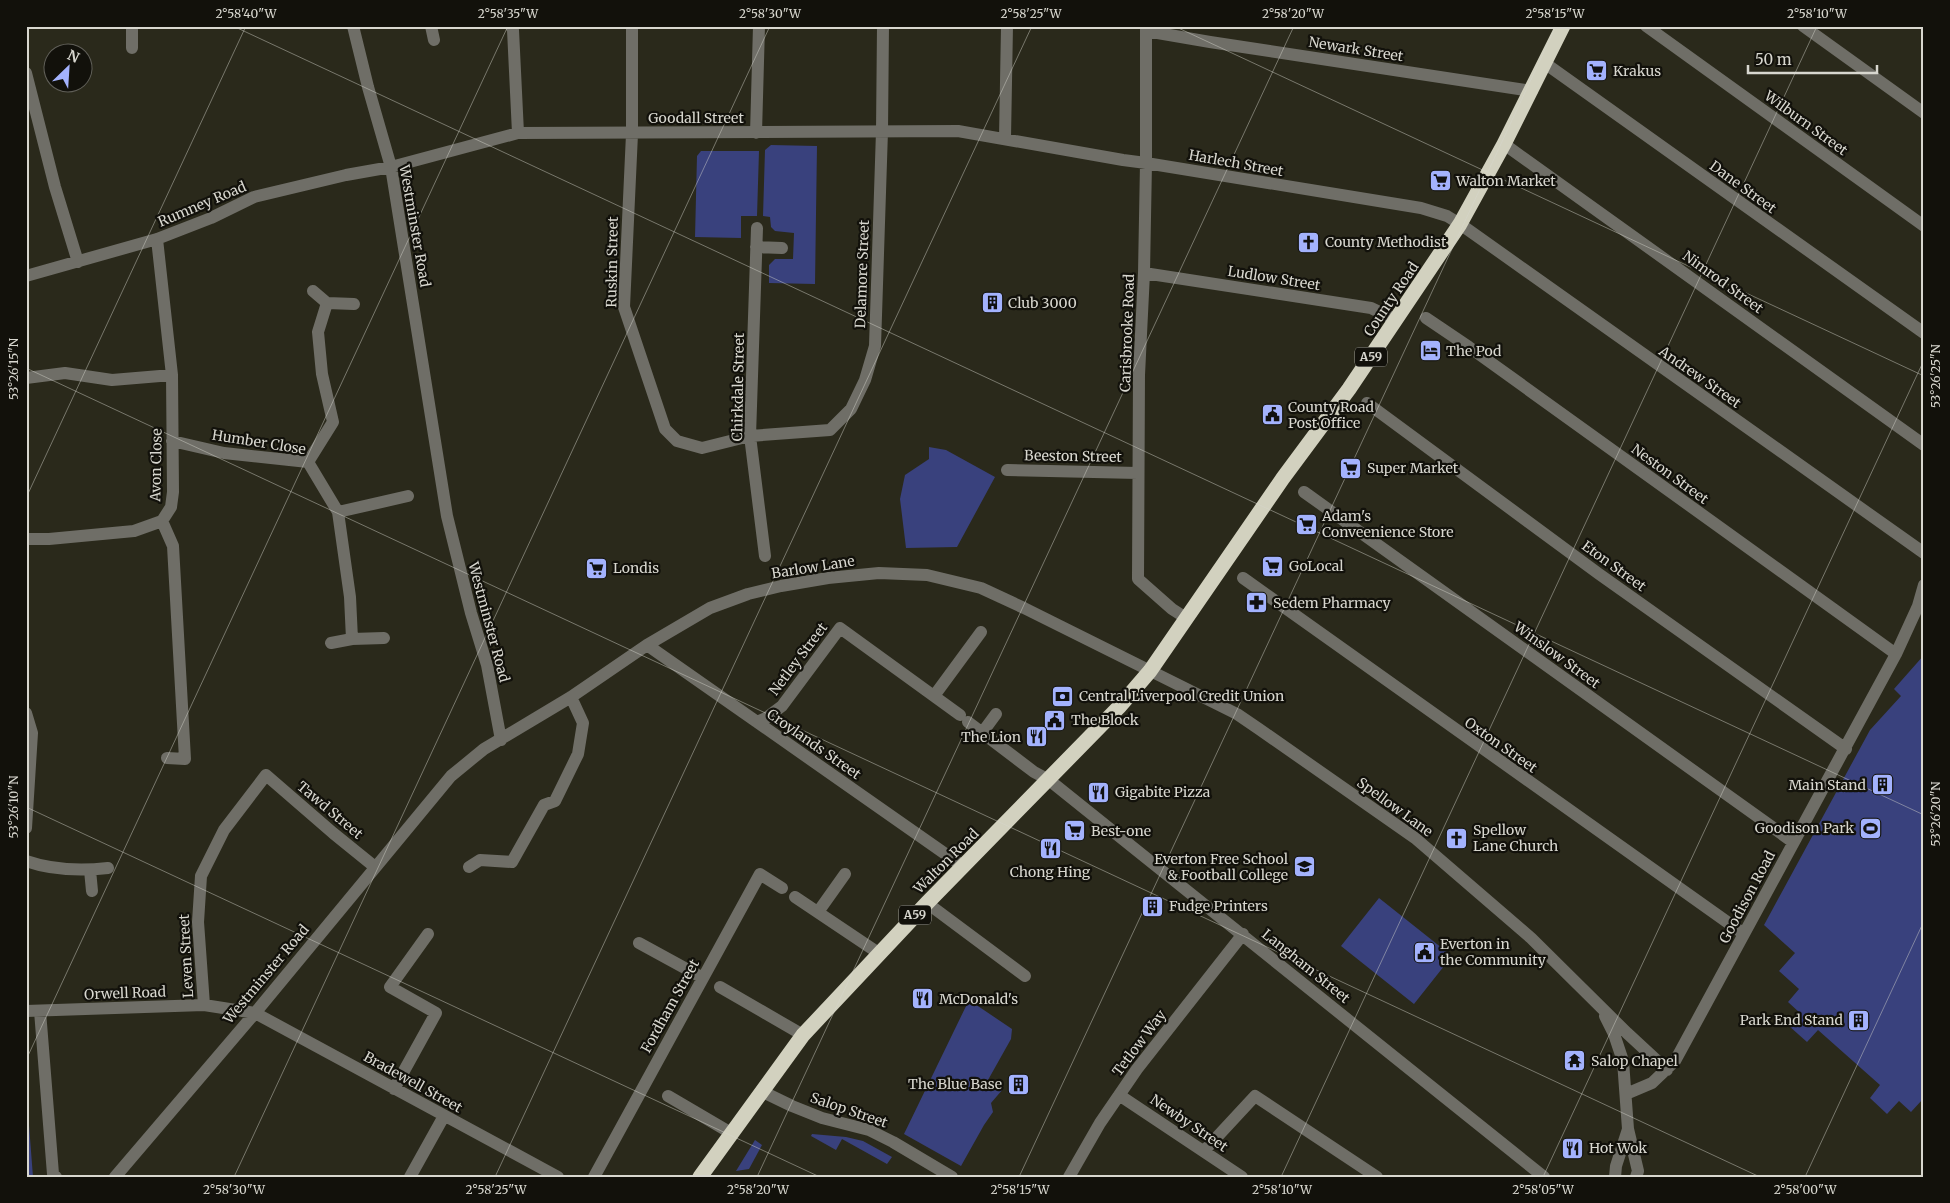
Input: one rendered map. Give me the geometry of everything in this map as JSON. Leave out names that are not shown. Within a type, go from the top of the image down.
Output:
[{"type":"highway","name":"County Road","points":[[1150,671],[1283,478],[1349,389],[1460,224],[1532,91],[1563,26]]},
{"type":"highway","name":"Walton Road","points":[[700,1177],[803,1034],[927,903],[1119,707],[1150,671]]},
{"type":"street","points":[[132,26],[132,48]]},
{"type":"street","name":"Westminster Road","points":[[114,1177],[255,1013],[451,776],[484,749],[501,740],[487,665],[471,613],[447,516],[391,167],[368,87],[354,26]]},
{"type":"street","points":[[432,26],[434,40]]},
{"type":"street","points":[[511,26],[513,30],[518,134]]},
{"type":"street","name":"Ruskin Street","points":[[632,26],[632,134],[624,306],[665,429],[677,441],[702,448],[750,436]]},
{"type":"street","points":[[756,133],[760,26]]},
{"type":"street","name":"Delamore Street","points":[[750,436],[830,430],[851,409],[864,380],[875,346],[882,131],[883,26]]},
{"type":"street","points":[[1005,138],[1007,26]]},
{"type":"street","name":"Wilburn Street","points":[[1646,26],[1924,226]]},
{"type":"street","points":[[1804,26],[1924,113]]},
{"type":"street","name":"Newark Street","points":[[1146,28],[1210,42],[1532,91]]},
{"type":"street","name":"Carisbrooke Road","points":[[1146,28],[1146,162],[1144,273],[1139,378],[1138,579],[1172,609],[1186,618]]},
{"type":"street","name":"Dane Street","points":[[1546,64],[1924,333]]},
{"type":"street","points":[[26,73],[55,187],[78,262]]},
{"type":"street","name":"Goodall Street","points":[[391,167],[518,134],[958,130],[1005,138]]},
{"type":"street","name":"Harlech Street","points":[[1005,138],[1123,160],[1146,162],[1422,208],[1447,216],[1460,224]]},
{"type":"street","name":"Nimrod Street","points":[[1504,144],[1924,445]]},
{"type":"street","name":"Rumney Road","points":[[26,276],[157,239],[211,218],[254,197],[346,175],[391,167]]},
{"type":"street","name":"Andrew Street","points":[[1460,224],[1924,554]]},
{"type":"street","name":"Chirkdale Street","points":[[756,228],[750,436],[765,556]]},
{"type":"street","name":"Avon Close","points":[[157,239],[172,375],[172,507],[162,521],[173,546],[185,759],[167,758]]},
{"type":"street","points":[[756,247],[782,248]]},
{"type":"street","name":"Ludlow Street","points":[[1144,273],[1371,308],[1396,320]]},
{"type":"street","points":[[313,291],[327,303],[354,304]]},
{"type":"street","points":[[308,462],[333,422],[322,374],[318,332],[327,303]]},
{"type":"street","name":"Neston Street","points":[[1426,318],[1896,654]]},
{"type":"street","points":[[26,378],[65,373],[112,380],[172,375]]},
{"type":"street","name":"Eton Street","points":[[1367,402],[1600,574],[1846,749]]},
{"type":"street","name":"Humber Close","points":[[172,441],[224,452],[308,462],[338,512],[350,597],[352,639]]},
{"type":"street","name":"Beeston Street","points":[[1007,470],[1138,473]]},
{"type":"street","name":"Winslow Street","points":[[1304,492],[1794,842]]},
{"type":"street","points":[[338,512],[408,496]]},
{"type":"street","points":[[26,539],[49,539],[134,531],[162,521]]},
{"type":"street","name":"Barlow Lane","points":[[501,740],[571,697],[648,645],[710,608],[755,592],[828,578],[879,573],[927,575],[981,588],[1150,671]]},
{"type":"street","name":"Oxton Street","points":[[1243,578],[1744,934]]},
{"type":"street","name":"Goodison Road","points":[[1626,1094],[1652,1083],[1667,1070],[1684,1044],[1896,654],[1918,606],[1924,585]]},
{"type":"street","name":"Netley Street","points":[[757,722],[782,706],[840,628],[982,733]]},
{"type":"street","points":[[934,696],[981,632]]},
{"type":"street","points":[[331,643],[352,639],[384,638]]},
{"type":"street","name":"Croylands Street","points":[[648,645],[964,867]]},
{"type":"street","name":"Spellow Lane","points":[[1150,671],[1245,719],[1415,838],[1513,922],[1667,1070]]},
{"type":"street","points":[[470,867],[480,860],[512,862],[544,805],[555,801],[578,754],[583,723],[571,697]]},
{"type":"street","points":[[26,713],[32,733],[26,828]]},
{"type":"street","points":[[982,733],[996,714]]},
{"type":"street","name":"Langham Street","points":[[982,733],[1034,772],[1049,780],[1544,1177]]},
{"type":"street","name":"Tawd Street","points":[[266,775],[375,867]]},
{"type":"street","name":"Leven Street","points":[[204,1005],[198,922],[201,876],[224,830],[266,775]]},
{"type":"street","points":[[26,861],[42,866],[90,870],[108,868]]},
{"type":"street","points":[[90,870],[92,891]]},
{"type":"street","name":"Fordham Street","points":[[594,1177],[760,874],[782,888]]},
{"type":"street","points":[[818,912],[845,874]]},
{"type":"street","points":[[795,897],[880,954]]},
{"type":"street","points":[[927,903],[1025,976]]},
{"type":"street","points":[[394,1089],[436,1013],[390,987],[428,934]]},
{"type":"street","name":"Tetlow Way","points":[[1069,1177],[1100,1123],[1136,1069],[1242,934]]},
{"type":"street","points":[[639,943],[703,978]]},
{"type":"street","points":[[720,987],[803,1034]]},
{"type":"street","name":"Spellow Lane","points":[[1598,1003],[1619,1047],[1623,1061],[1628,1129],[1639,1175]]},
{"type":"street","name":"Orwell Road","points":[[26,1011],[204,1005],[255,1013]]},
{"type":"street","points":[[40,1010],[53,1174],[56,1177]]},
{"type":"street","name":"Bradewell Street","points":[[255,1013],[558,1177]]},
{"type":"street","name":"Salop Street","points":[[761,1091],[822,1118],[870,1130],[952,1177]]},
{"type":"street","name":"Newby Street","points":[[1119,1095],[1242,1177]]},
{"type":"street","points":[[668,1096],[731,1132]]},
{"type":"street","points":[[1204,1151],[1255,1096],[1377,1177]]},
{"type":"street","points":[[410,1177],[444,1116]]},
{"type":"street","name":"Spellow Lane","points":[[1615,1177],[1616,1166],[1628,1129]]},
{"type":"shaded area","points":[[771,145],[817,146],[815,284],[769,283],[769,265],[775,259],[793,259],[794,233],[775,231],[771,227],[770,217],[763,216],[765,150]]},
{"type":"shaded area","points":[[701,151],[759,151],[757,216],[741,216],[741,238],[695,237],[697,156]]},
{"type":"shaded area","points":[[929,447],[946,450],[995,477],[957,547],[906,548],[900,499],[905,475],[929,459]]},
{"type":"shaded area","name":"Goodison Park","points":[[1924,655],[1924,1101],[1922,1100],[1911,1112],[1899,1101],[1887,1114],[1870,1098],[1880,1085],[1818,1030],[1807,1042],[1789,1026],[1800,1013],[1788,1002],[1799,989],[1779,971],[1795,953],[1764,925],[1870,730],[1901,696],[1894,689]]},
{"type":"shaded area","points":[[1379,898],[1452,956],[1414,1004],[1341,946]]},
{"type":"shaded area","points":[[969,1000],[1012,1029],[1011,1039],[988,1080],[1003,1089],[991,1103],[993,1112],[961,1166],[904,1134]]},
{"type":"shaded area","points":[[26,1112],[28,1112],[33,1177],[26,1177]]},
{"type":"shaded area","points":[[812,1134],[846,1137],[863,1141],[892,1157],[887,1164],[842,1139],[836,1150],[811,1136]]},
{"type":"shaded area","points":[[755,1140],[762,1145],[749,1169],[736,1171]]},
{"type":"place","name":"Krakus","points":[[1597,71]]},
{"type":"place","name":"Walton Market","points":[[1440,181]]},
{"type":"place","name":"County Methodist","points":[[1309,242]]},
{"type":"place","name":"Club 3000","points":[[992,303]]},
{"type":"place","name":"The Pod","points":[[1430,351]]},
{"type":"place","name":"County Road Post Office","points":[[1272,415]]},
{"type":"place","name":"Super Market","points":[[1351,468]]},
{"type":"place","name":"Adam's Conveenience Store","points":[[1306,524]]},
{"type":"place","name":"GoLocal","points":[[1273,566]]},
{"type":"place","name":"Londis","points":[[597,568]]},
{"type":"place","name":"Sedem Pharmacy","points":[[1257,603]]},
{"type":"place","name":"Central Liverpool Credit Union","points":[[1063,696]]},
{"type":"place","name":"The Block","points":[[1055,720]]},
{"type":"place","name":"The Lion","points":[[1037,737]]},
{"type":"place","name":"Main Stand","points":[[1882,785]]},
{"type":"place","name":"Gigabite Pizza","points":[[1099,792]]},
{"type":"place","name":"Goodison Park","points":[[1870,828]]},
{"type":"place","name":"Best-one","points":[[1075,831]]},
{"type":"place","name":"Spellow Lane Church","points":[[1457,838]]},
{"type":"place","name":"Chong Hing","points":[[1050,849]]},
{"type":"place","name":"Everton Free School & Football College","points":[[1304,867]]},
{"type":"place","name":"Fudge Printers","points":[[1153,906]]},
{"type":"place","name":"Everton in the Community","points":[[1424,952]]},
{"type":"place","name":"McDonald's","points":[[923,999]]},
{"type":"place","name":"Park End Stand","points":[[1859,1020]]},
{"type":"place","name":"Salop Chapel","points":[[1575,1061]]},
{"type":"place","name":"The Blue Base","points":[[1018,1084]]},
{"type":"place","name":"Hot Wok","points":[[1573,1148]]}]
